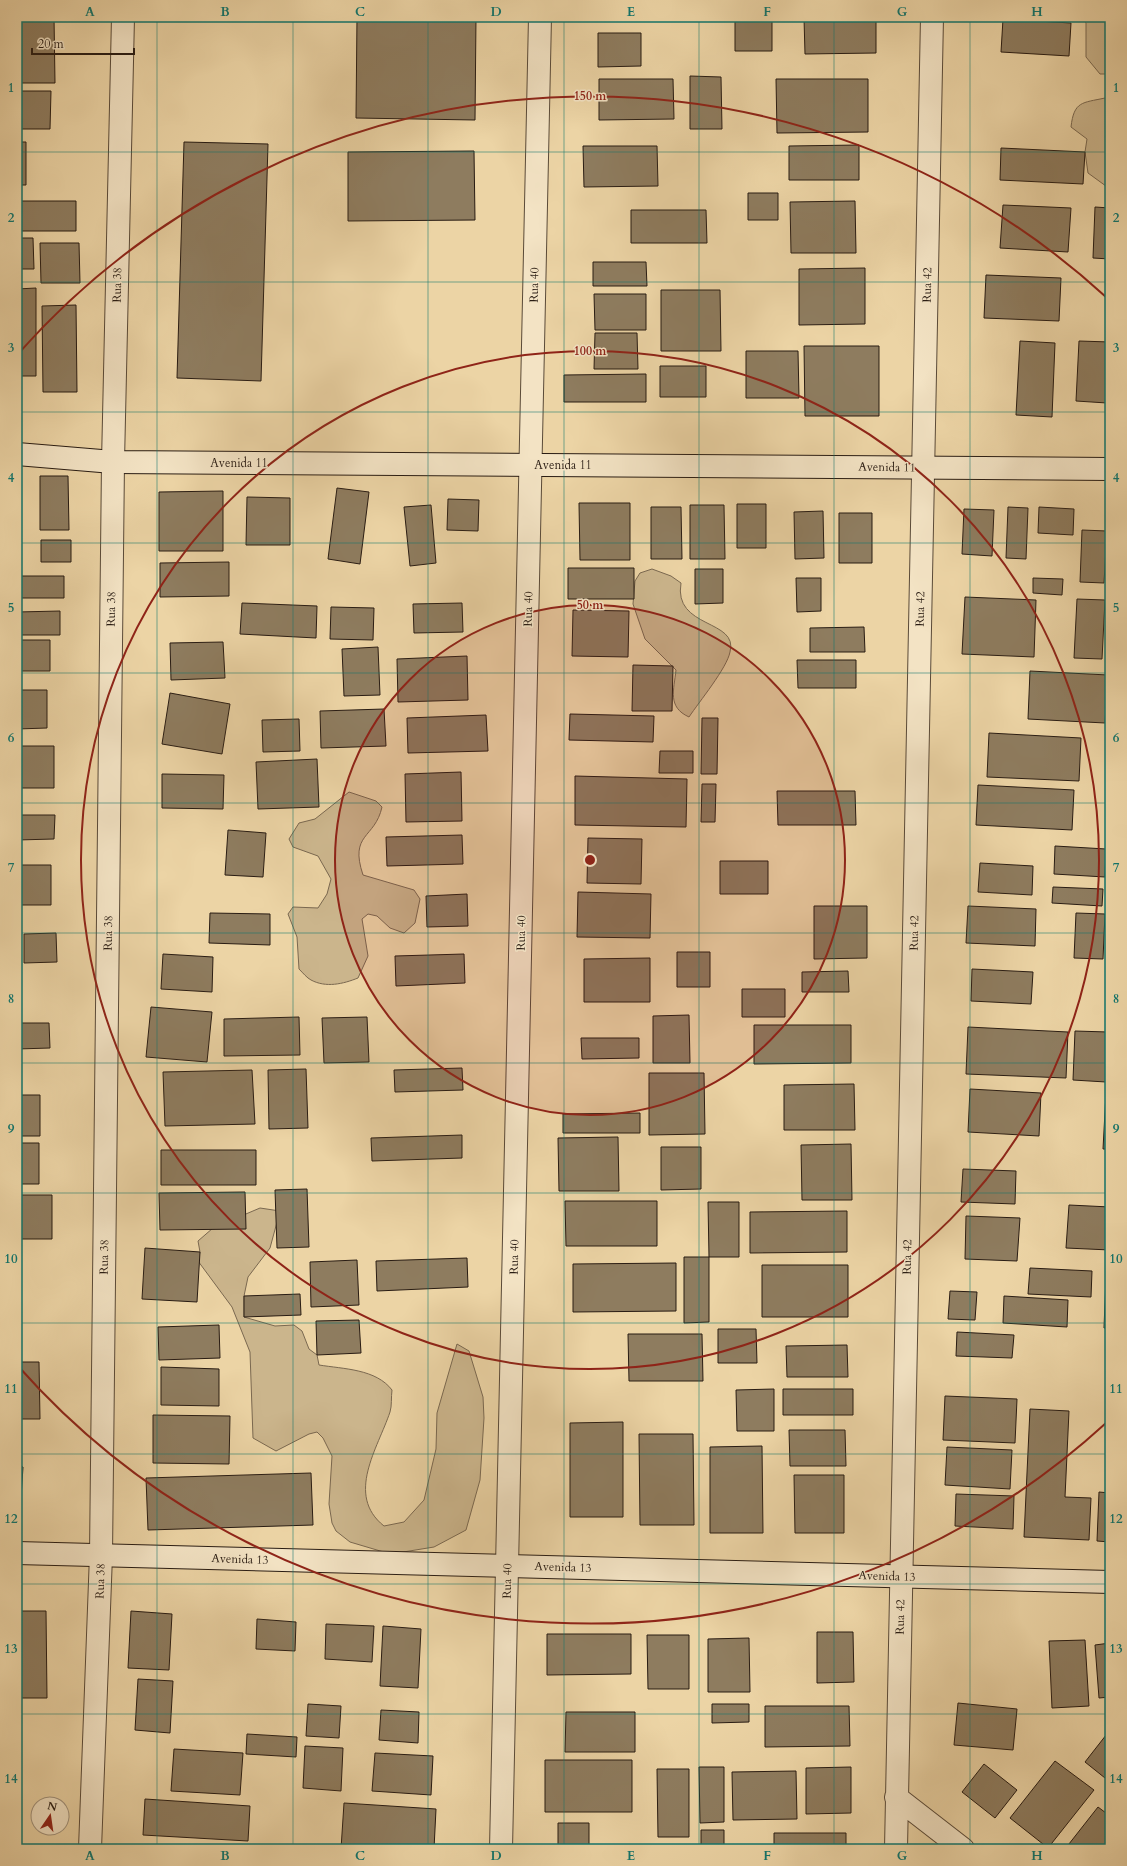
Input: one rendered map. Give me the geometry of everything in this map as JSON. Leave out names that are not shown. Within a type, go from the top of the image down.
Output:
[{"type":"street","name":"Rua 38","points":[[90,1849],[101,1555],[113,462],[123,17]]},
{"type":"street","name":"Rua 40","points":[[501,1849],[540,17]]},
{"type":"street","name":"Rua 42","points":[[896,1849],[932,17]]},
{"type":"street","name":"Avenida 11","points":[[17,454],[113,462],[1110,468]]},
{"type":"street","name":"Avenida 13","points":[[17,1552],[1110,1582]]},
{"type":"street","points":[[896,1797],[963,1849]]},
{"type":"shaded area","points":[[1083,17],[1110,17],[1110,74],[1100,74],[1086,57],[1086,23]]},
{"type":"shaded area","points":[[1110,98],[1110,189],[1088,173],[1085,152],[1087,139],[1071,127],[1074,112],[1080,105]]},
{"type":"shaded area","points":[[652,569],[671,576],[681,583],[681,598],[687,609],[695,616],[725,634],[730,641],[730,652],[724,667],[689,717],[677,708],[675,703],[673,691],[676,670],[645,639],[633,604],[635,581],[640,573]]},
{"type":"shaded area","points":[[349,792],[376,801],[382,807],[379,817],[361,843],[359,851],[363,875],[414,890],[420,899],[415,923],[404,933],[390,928],[377,916],[368,914],[362,919],[368,956],[358,978],[346,982],[323,984],[310,979],[299,969],[297,937],[288,914],[293,907],[318,908],[327,894],[331,879],[318,856],[293,847],[289,839],[299,823],[315,819]]},
{"type":"shaded area","points":[[260,1208],[280,1211],[270,1248],[248,1277],[244,1296],[244,1317],[275,1326],[294,1325],[302,1331],[309,1349],[317,1355],[319,1365],[349,1369],[368,1374],[385,1383],[392,1390],[390,1412],[368,1471],[366,1486],[367,1500],[373,1514],[384,1526],[404,1522],[424,1500],[436,1449],[437,1413],[457,1344],[469,1351],[483,1397],[484,1418],[480,1480],[466,1530],[434,1547],[397,1553],[387,1553],[350,1542],[336,1531],[332,1523],[329,1504],[332,1456],[323,1438],[317,1432],[309,1434],[276,1451],[253,1438],[250,1352],[232,1307],[198,1261],[200,1252],[198,1241],[213,1228]]},
{"type":"building","points":[[17,17],[54,17],[55,83],[17,83]]},
{"type":"building","points":[[357,17],[476,17],[475,120],[356,118]]},
{"type":"building","points":[[735,17],[772,17],[772,51],[735,51]]},
{"type":"building","points":[[876,17],[876,53],[805,54],[804,18]]},
{"type":"building","points":[[1003,19],[1071,23],[1069,56],[1001,52]]},
{"type":"building","points":[[598,33],[641,33],[641,66],[598,67]]},
{"type":"building","points":[[690,76],[721,77],[722,129],[690,129]]},
{"type":"building","points":[[599,79],[673,79],[674,119],[599,120]]},
{"type":"building","points":[[776,79],[868,79],[868,132],[777,133]]},
{"type":"building","points":[[17,91],[51,91],[50,129],[17,129]]},
{"type":"building","points":[[17,142],[26,142],[26,185],[17,185]]},
{"type":"building","points":[[184,142],[268,144],[261,381],[177,378]]},
{"type":"building","points":[[859,145],[859,180],[789,180],[789,146]]},
{"type":"building","points":[[583,146],[657,146],[658,186],[584,187]]},
{"type":"building","points":[[1001,148],[1085,152],[1083,184],[1000,180]]},
{"type":"building","points":[[474,151],[475,220],[348,221],[348,152]]},
{"type":"building","points":[[748,193],[778,193],[778,220],[748,220]]},
{"type":"building","points":[[17,201],[76,201],[76,231],[17,231]]},
{"type":"building","points":[[855,201],[856,253],[791,253],[790,202]]},
{"type":"building","points":[[1003,205],[1071,208],[1068,252],[1000,248]]},
{"type":"building","points":[[1095,207],[1110,208],[1110,259],[1093,258]]},
{"type":"building","points":[[631,210],[706,210],[707,243],[631,243]]},
{"type":"building","points":[[17,238],[33,238],[34,269],[17,269]]},
{"type":"building","points":[[40,243],[79,243],[80,283],[41,283]]},
{"type":"building","points":[[593,262],[646,262],[647,286],[593,286]]},
{"type":"building","points":[[865,268],[865,324],[799,325],[799,269]]},
{"type":"building","points":[[986,275],[1061,278],[1059,321],[984,318]]},
{"type":"building","points":[[36,288],[36,376],[17,376],[17,289]]},
{"type":"building","points":[[661,290],[720,290],[721,351],[661,351]]},
{"type":"building","points":[[594,294],[646,294],[646,330],[595,330]]},
{"type":"building","points":[[76,305],[77,392],[43,392],[42,306]]},
{"type":"building","points":[[595,333],[637,333],[638,369],[594,369]]},
{"type":"building","points":[[1020,341],[1055,343],[1052,417],[1016,415]]},
{"type":"building","points":[[1079,341],[1110,342],[1107,403],[1076,401]]},
{"type":"building","points":[[804,346],[879,346],[879,416],[805,416]]},
{"type":"building","points":[[746,351],[798,351],[799,398],[746,398]]},
{"type":"building","points":[[660,366],[706,366],[706,397],[660,397]]},
{"type":"building","points":[[646,374],[646,402],[564,402],[564,375]]},
{"type":"building","points":[[40,476],[68,476],[69,530],[40,530]]},
{"type":"building","points":[[17,481],[19,481],[20,558],[17,558]]},
{"type":"building","points":[[337,488],[369,492],[360,564],[328,559]]},
{"type":"building","points":[[223,491],[223,551],[159,551],[159,492]]},
{"type":"building","points":[[247,497],[290,498],[290,545],[246,545]]},
{"type":"building","points":[[448,499],[479,500],[478,531],[447,530]]},
{"type":"building","points":[[579,503],[630,503],[630,560],[580,560]]},
{"type":"building","points":[[737,504],[766,504],[766,548],[737,548]]},
{"type":"building","points":[[431,505],[436,563],[410,566],[404,507]]},
{"type":"building","points":[[690,505],[724,505],[725,559],[690,559]]},
{"type":"building","points":[[651,507],[681,507],[682,559],[651,559]]},
{"type":"building","points":[[1008,507],[1028,508],[1026,559],[1006,558]]},
{"type":"building","points":[[1039,507],[1074,509],[1073,535],[1038,533]]},
{"type":"building","points":[[964,509],[994,510],[992,556],[962,554]]},
{"type":"building","points":[[823,511],[824,558],[795,559],[794,512]]},
{"type":"building","points":[[839,513],[872,513],[872,563],[839,563]]},
{"type":"building","points":[[1082,530],[1107,531],[1104,583],[1080,582]]},
{"type":"building","points":[[41,540],[71,540],[71,562],[41,562]]},
{"type":"building","points":[[229,562],[229,596],[160,597],[160,563]]},
{"type":"building","points":[[568,568],[634,568],[634,599],[568,599]]},
{"type":"building","points":[[695,569],[723,569],[723,603],[695,604]]},
{"type":"building","points":[[17,576],[64,576],[64,598],[17,598]]},
{"type":"building","points":[[796,578],[821,578],[821,611],[797,612]]},
{"type":"building","points":[[1033,578],[1063,579],[1062,595],[1033,593]]},
{"type":"building","points":[[965,597],[1036,600],[1034,657],[962,654]]},
{"type":"building","points":[[1077,599],[1105,600],[1102,659],[1074,658]]},
{"type":"building","points":[[242,603],[317,606],[316,638],[240,634]]},
{"type":"building","points":[[462,603],[463,632],[414,633],[413,604]]},
{"type":"building","points":[[331,607],[374,608],[373,640],[330,639]]},
{"type":"building","points":[[573,610],[629,611],[628,657],[572,656]]},
{"type":"building","points":[[60,611],[60,635],[17,635],[17,612]]},
{"type":"building","points":[[864,627],[865,652],[810,652],[810,628]]},
{"type":"building","points":[[17,640],[50,640],[50,671],[17,671]]},
{"type":"building","points":[[223,642],[225,678],[171,680],[170,643]]},
{"type":"building","points":[[378,647],[380,695],[344,696],[342,649]]},
{"type":"building","points":[[467,656],[468,700],[398,702],[397,659]]},
{"type":"building","points":[[797,660],[856,660],[856,688],[798,688]]},
{"type":"building","points":[[633,665],[673,666],[672,711],[632,711]]},
{"type":"building","points":[[1030,671],[1108,675],[1105,723],[1028,719]]},
{"type":"building","points":[[17,690],[47,690],[47,728],[17,729]]},
{"type":"building","points":[[170,693],[230,704],[222,754],[162,744]]},
{"type":"building","points":[[384,709],[386,746],[321,748],[320,711]]},
{"type":"building","points":[[570,714],[654,716],[653,742],[569,740]]},
{"type":"building","points":[[486,715],[488,751],[408,753],[407,718]]},
{"type":"building","points":[[702,718],[718,718],[717,774],[701,774]]},
{"type":"building","points":[[299,719],[300,751],[263,752],[262,720]]},
{"type":"building","points":[[989,733],[1081,738],[1079,781],[987,777]]},
{"type":"building","points":[[17,746],[54,746],[54,788],[17,788]]},
{"type":"building","points":[[660,751],[693,751],[693,773],[659,773]]},
{"type":"building","points":[[317,759],[319,807],[258,809],[256,762]]},
{"type":"building","points":[[461,772],[462,821],[406,822],[405,774]]},
{"type":"building","points":[[162,774],[224,775],[223,809],[162,808]]},
{"type":"building","points":[[575,776],[687,779],[686,827],[575,825]]},
{"type":"building","points":[[702,784],[716,784],[715,822],[701,822]]},
{"type":"building","points":[[978,785],[1074,790],[1072,830],[976,825]]},
{"type":"building","points":[[777,791],[855,791],[856,825],[778,825]]},
{"type":"building","points":[[17,815],[55,815],[54,839],[17,840]]},
{"type":"building","points":[[228,830],[266,833],[263,877],[225,875]]},
{"type":"building","points":[[462,835],[463,864],[387,866],[386,837]]},
{"type":"building","points":[[588,838],[642,839],[641,884],[587,883]]},
{"type":"building","points":[[1055,846],[1106,849],[1105,877],[1054,874]]},
{"type":"building","points":[[720,861],[768,861],[768,894],[720,894]]},
{"type":"building","points":[[980,863],[1033,866],[1032,895],[978,892]]},
{"type":"building","points":[[17,865],[51,865],[51,905],[17,905]]},
{"type":"building","points":[[1053,887],[1103,889],[1102,906],[1052,903]]},
{"type":"building","points":[[578,892],[651,894],[650,938],[577,937]]},
{"type":"building","points":[[467,894],[468,926],[427,927],[426,896]]},
{"type":"building","points":[[814,906],[867,906],[867,958],[814,959]]},
{"type":"building","points":[[968,906],[1036,909],[1035,946],[966,943]]},
{"type":"building","points":[[210,913],[270,914],[270,945],[209,943]]},
{"type":"building","points":[[1076,913],[1105,914],[1103,959],[1074,958]]},
{"type":"building","points":[[17,917],[19,917],[19,944],[17,944]]},
{"type":"building","points":[[56,933],[57,962],[24,963],[24,934]]},
{"type":"building","points":[[677,952],[710,952],[710,987],[677,987]]},
{"type":"building","points":[[163,954],[213,957],[212,992],[161,989]]},
{"type":"building","points":[[464,954],[465,983],[396,986],[395,956]]},
{"type":"building","points":[[650,958],[650,1002],[584,1002],[584,959]]},
{"type":"building","points":[[972,969],[1033,972],[1031,1004],[971,1001]]},
{"type":"building","points":[[848,971],[849,992],[802,992],[802,972]]},
{"type":"building","points":[[742,989],[785,989],[785,1017],[742,1017]]},
{"type":"building","points":[[151,1007],[212,1012],[207,1062],[146,1057]]},
{"type":"building","points":[[689,1015],[690,1063],[653,1063],[653,1016]]},
{"type":"building","points":[[299,1017],[300,1055],[224,1056],[224,1019]]},
{"type":"building","points":[[367,1017],[369,1062],[324,1063],[322,1018]]},
{"type":"building","points":[[17,1023],[49,1023],[50,1048],[17,1049]]},
{"type":"building","points":[[754,1025],[851,1025],[851,1063],[754,1064]]},
{"type":"building","points":[[968,1027],[1068,1032],[1066,1078],[966,1074]]},
{"type":"building","points":[[1075,1031],[1108,1032],[1106,1082],[1073,1080]]},
{"type":"building","points":[[581,1038],[639,1038],[639,1058],[582,1059]]},
{"type":"building","points":[[462,1068],[463,1090],[395,1092],[394,1070]]},
{"type":"building","points":[[306,1069],[308,1128],[269,1129],[268,1070]]},
{"type":"building","points":[[252,1070],[255,1124],[165,1126],[163,1072]]},
{"type":"building","points":[[649,1073],[704,1073],[705,1134],[649,1135]]},
{"type":"building","points":[[854,1084],[855,1130],[784,1130],[784,1085]]},
{"type":"building","points":[[970,1089],[1041,1093],[1039,1136],[968,1132]]},
{"type":"building","points":[[1106,1093],[1110,1093],[1110,1149],[1103,1149]]},
{"type":"building","points":[[17,1095],[40,1095],[40,1136],[17,1136]]},
{"type":"building","points":[[640,1113],[640,1133],[563,1133],[563,1114]]},
{"type":"building","points":[[462,1135],[462,1158],[372,1161],[371,1138]]},
{"type":"building","points":[[618,1137],[619,1191],[559,1191],[558,1138]]},
{"type":"building","points":[[17,1143],[39,1143],[39,1184],[17,1184]]},
{"type":"building","points":[[851,1144],[852,1200],[802,1200],[801,1145]]},
{"type":"building","points":[[661,1147],[701,1147],[701,1189],[661,1190]]},
{"type":"building","points":[[161,1150],[256,1150],[256,1185],[161,1185]]},
{"type":"building","points":[[963,1169],[1016,1171],[1015,1204],[961,1202]]},
{"type":"building","points":[[307,1189],[309,1247],[277,1248],[275,1190]]},
{"type":"building","points":[[245,1192],[246,1229],[160,1230],[159,1193]]},
{"type":"building","points":[[17,1195],[52,1195],[52,1239],[17,1239]]},
{"type":"building","points":[[565,1201],[657,1201],[657,1246],[566,1246]]},
{"type":"building","points":[[708,1202],[739,1202],[739,1257],[709,1257]]},
{"type":"building","points":[[1069,1205],[1110,1207],[1110,1250],[1066,1248]]},
{"type":"building","points":[[847,1211],[847,1252],[750,1253],[750,1212]]},
{"type":"building","points":[[966,1216],[1020,1218],[1017,1261],[965,1259]]},
{"type":"building","points":[[145,1248],[200,1252],[197,1302],[142,1299]]},
{"type":"building","points":[[684,1257],[709,1257],[709,1322],[684,1323]]},
{"type":"building","points":[[467,1258],[468,1287],[377,1291],[376,1261]]},
{"type":"building","points":[[357,1260],[359,1305],[311,1307],[310,1262]]},
{"type":"building","points":[[676,1263],[676,1311],[573,1312],[573,1264]]},
{"type":"building","points":[[762,1265],[848,1265],[848,1317],[762,1317]]},
{"type":"building","points":[[1030,1268],[1092,1271],[1091,1297],[1028,1294]]},
{"type":"building","points":[[1106,1277],[1110,1277],[1110,1328],[1104,1328]]},
{"type":"building","points":[[950,1291],[977,1292],[975,1320],[948,1319]]},
{"type":"building","points":[[300,1294],[301,1315],[244,1317],[244,1296]]},
{"type":"building","points":[[1004,1296],[1068,1300],[1067,1327],[1003,1323]]},
{"type":"building","points":[[359,1320],[361,1353],[317,1355],[316,1321]]},
{"type":"building","points":[[219,1325],[220,1358],[159,1360],[158,1327]]},
{"type":"building","points":[[718,1329],[756,1329],[757,1363],[718,1363]]},
{"type":"building","points":[[957,1332],[1014,1335],[1012,1358],[956,1356]]},
{"type":"building","points":[[628,1334],[702,1334],[703,1381],[629,1381]]},
{"type":"building","points":[[847,1345],[848,1377],[787,1377],[786,1346]]},
{"type":"building","points":[[17,1362],[39,1362],[40,1419],[17,1419]]},
{"type":"building","points":[[161,1367],[219,1369],[219,1406],[161,1405]]},
{"type":"building","points":[[774,1389],[774,1431],[737,1431],[736,1390]]},
{"type":"building","points":[[783,1389],[853,1389],[853,1415],[783,1415]]},
{"type":"building","points":[[945,1396],[1017,1399],[1015,1443],[943,1440]]},
{"type":"building","points":[[1030,1409],[1069,1411],[1065,1497],[1091,1498],[1089,1540],[1024,1537]]},
{"type":"building","points":[[153,1415],[230,1416],[229,1464],[153,1463]]},
{"type":"building","points":[[623,1422],[623,1517],[570,1517],[570,1423]]},
{"type":"building","points":[[789,1430],[845,1430],[846,1466],[790,1466]]},
{"type":"building","points":[[639,1434],[693,1434],[694,1525],[640,1525]]},
{"type":"building","points":[[762,1446],[763,1533],[710,1533],[710,1447]]},
{"type":"building","points":[[947,1447],[1012,1450],[1010,1489],[945,1485]]},
{"type":"building","points":[[17,1466],[23,1467],[19,1527],[17,1527]]},
{"type":"building","points":[[311,1473],[313,1525],[148,1530],[146,1478]]},
{"type":"building","points":[[794,1475],[844,1475],[844,1533],[795,1533]]},
{"type":"building","points":[[1099,1492],[1110,1493],[1110,1542],[1097,1541]]},
{"type":"building","points":[[956,1494],[1014,1496],[1013,1529],[955,1526]]},
{"type":"building","points":[[17,1611],[46,1611],[47,1698],[17,1698]]},
{"type":"building","points":[[131,1611],[172,1614],[169,1670],[128,1668]]},
{"type":"building","points":[[257,1619],[296,1622],[295,1651],[256,1649]]},
{"type":"building","points":[[326,1624],[374,1626],[372,1662],[325,1659]]},
{"type":"building","points":[[383,1626],[421,1629],[418,1688],[380,1686]]},
{"type":"building","points":[[817,1632],[853,1632],[854,1682],[817,1683]]},
{"type":"building","points":[[547,1634],[631,1634],[631,1674],[547,1675]]},
{"type":"building","points":[[647,1635],[689,1635],[689,1689],[648,1689]]},
{"type":"building","points":[[749,1638],[750,1692],[708,1692],[708,1639]]},
{"type":"building","points":[[1085,1640],[1089,1706],[1052,1708],[1049,1641]]},
{"type":"building","points":[[1110,1643],[1110,1697],[1099,1698],[1095,1645]]},
{"type":"building","points":[[138,1679],[173,1681],[170,1733],[135,1730]]},
{"type":"building","points":[[958,1703],[1017,1709],[1013,1750],[954,1745]]},
{"type":"building","points":[[308,1704],[341,1706],[339,1738],[306,1736]]},
{"type":"building","points":[[712,1704],[749,1704],[749,1722],[712,1723]]},
{"type":"building","points":[[765,1706],[849,1706],[850,1746],[765,1747]]},
{"type":"building","points":[[381,1710],[419,1712],[418,1743],[379,1740]]},
{"type":"building","points":[[566,1712],[635,1712],[635,1752],[565,1752]]},
{"type":"building","points":[[1110,1730],[1110,1771],[1105,1778],[1085,1762]]},
{"type":"building","points":[[247,1734],[297,1737],[296,1757],[246,1754]]},
{"type":"building","points":[[305,1746],[343,1748],[341,1791],[303,1788]]},
{"type":"building","points":[[174,1749],[243,1753],[240,1795],[171,1791]]},
{"type":"building","points":[[375,1753],[433,1756],[431,1795],[372,1791]]},
{"type":"building","points":[[545,1760],[632,1760],[632,1812],[545,1812]]},
{"type":"building","points":[[1055,1761],[1094,1790],[1048,1848],[1010,1818]]},
{"type":"building","points":[[984,1764],[1017,1790],[995,1818],[962,1792]]},
{"type":"building","points":[[699,1767],[724,1767],[724,1822],[700,1823]]},
{"type":"building","points":[[851,1767],[851,1813],[806,1814],[806,1768]]},
{"type":"building","points":[[657,1769],[689,1769],[689,1837],[658,1837]]},
{"type":"building","points":[[796,1771],[797,1819],[733,1820],[732,1772]]},
{"type":"building","points":[[145,1799],[250,1806],[248,1841],[143,1835]]},
{"type":"building","points":[[344,1803],[436,1809],[434,1849],[341,1849]]},
{"type":"building","points":[[1098,1807],[1110,1816],[1110,1849],[1065,1849]]},
{"type":"building","points":[[558,1823],[589,1823],[589,1849],[558,1849]]},
{"type":"building","points":[[701,1830],[724,1830],[724,1849],[701,1849]]},
{"type":"building","points":[[774,1833],[846,1833],[846,1849],[774,1849]]}]
